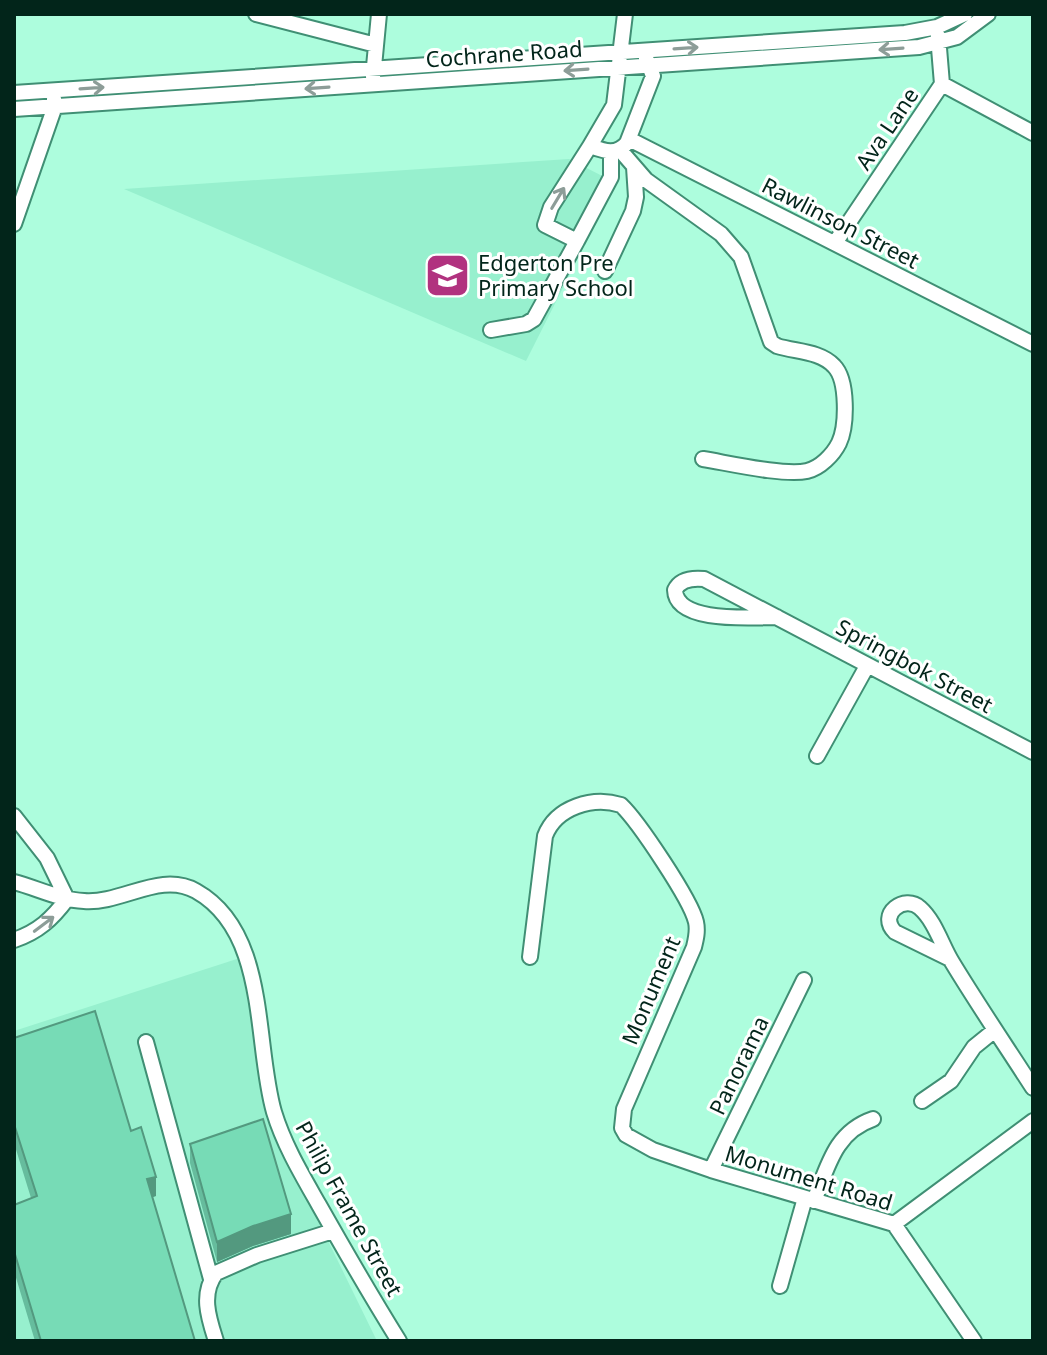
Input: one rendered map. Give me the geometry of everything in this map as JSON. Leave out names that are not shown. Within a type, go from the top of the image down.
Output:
[{"type":"street","points":[[256,14],[376,45]]},
{"type":"street","points":[[372,85],[379,14]]},
{"type":"street","points":[[577,241],[545,225],[551,207],[614,105],[625,14]]},
{"type":"street","name":"Cochrane Road","points":[[14,109],[372,85],[620,60],[642,51],[905,33],[937,27],[965,14]]},
{"type":"street","name":"Cochrane Road","points":[[14,93],[374,69],[620,60],[650,65],[938,43],[967,31],[988,14]]},
{"type":"street","name":"Ava Lane","points":[[835,243],[942,84],[937,27]]},
{"type":"street","points":[[491,330],[526,324],[534,319],[577,241],[611,177],[620,147],[653,76],[642,51]]},
{"type":"street","points":[[942,84],[1033,133]]},
{"type":"street","points":[[14,224],[55,106],[53,91]]},
{"type":"street","name":"Rawlinson Street","points":[[590,146],[620,147],[835,243],[1033,344]]},
{"type":"street","points":[[620,147],[634,167],[659,191],[721,234],[734,247],[747,269],[771,342],[825,358],[836,368],[845,391],[840,441],[826,460],[811,470],[790,472],[703,459]]},
{"type":"street","points":[[605,271],[633,211],[636,197],[634,167]]},
{"type":"street","name":"Springbok Street","points":[[777,617],[729,618],[702,614],[682,607],[675,590],[691,578],[704,579],[777,617],[867,666],[1033,752]]},
{"type":"street","points":[[817,756],[867,666]]},
{"type":"street","name":"Monument","points":[[530,957],[549,825],[555,818],[578,806],[599,802],[621,805],[692,909],[697,924],[697,936],[624,1109],[622,1128],[626,1135]]},
{"type":"street","points":[[14,816],[47,858],[67,899]]},
{"type":"street","points":[[14,882],[67,899]]},
{"type":"street","name":"Philip Frame Street","points":[[67,899],[115,899],[163,884],[180,885],[210,901],[235,929],[254,985],[265,1066],[276,1117],[291,1155],[399,1341]]},
{"type":"street","points":[[14,940],[45,924],[67,899]]},
{"type":"street","points":[[950,959],[895,932],[889,924],[888,916],[892,910],[907,904],[919,907],[1033,1088]]},
{"type":"street","name":"Panorama","points":[[711,1170],[804,980]]},
{"type":"street","points":[[922,1101],[951,1081],[974,1047],[995,1030]]},
{"type":"street","points":[[146,1042],[211,1279],[207,1310],[216,1341]]},
{"type":"street","points":[[780,1286],[810,1199],[832,1155],[844,1135],[873,1119]]},
{"type":"street","points":[[894,1224],[1033,1121]]},
{"type":"street","name":"Monument Road","points":[[626,1135],[653,1150],[711,1170],[894,1224],[974,1341]]},
{"type":"street","points":[[211,1279],[224,1269],[257,1255],[333,1231]]},
{"type":"shaded area","name":"Edgerton Pre Primary School","points":[[569,159],[616,183],[526,361],[124,189]]},
{"type":"shaded area","points":[[243,957],[267,1116],[377,1341],[14,1341],[14,1031]]},
{"type":"building","points":[[95,1011],[131,1131],[141,1127],[156,1177],[147,1179],[195,1341],[41,1341],[14,1251],[14,1205],[37,1196],[14,1124],[14,1038]]},
{"type":"building","points":[[263,1119],[291,1214],[217,1242],[190,1144]]},
{"type":"place","name":"Edgerton Pre Primary School","points":[[447,275]]}]
